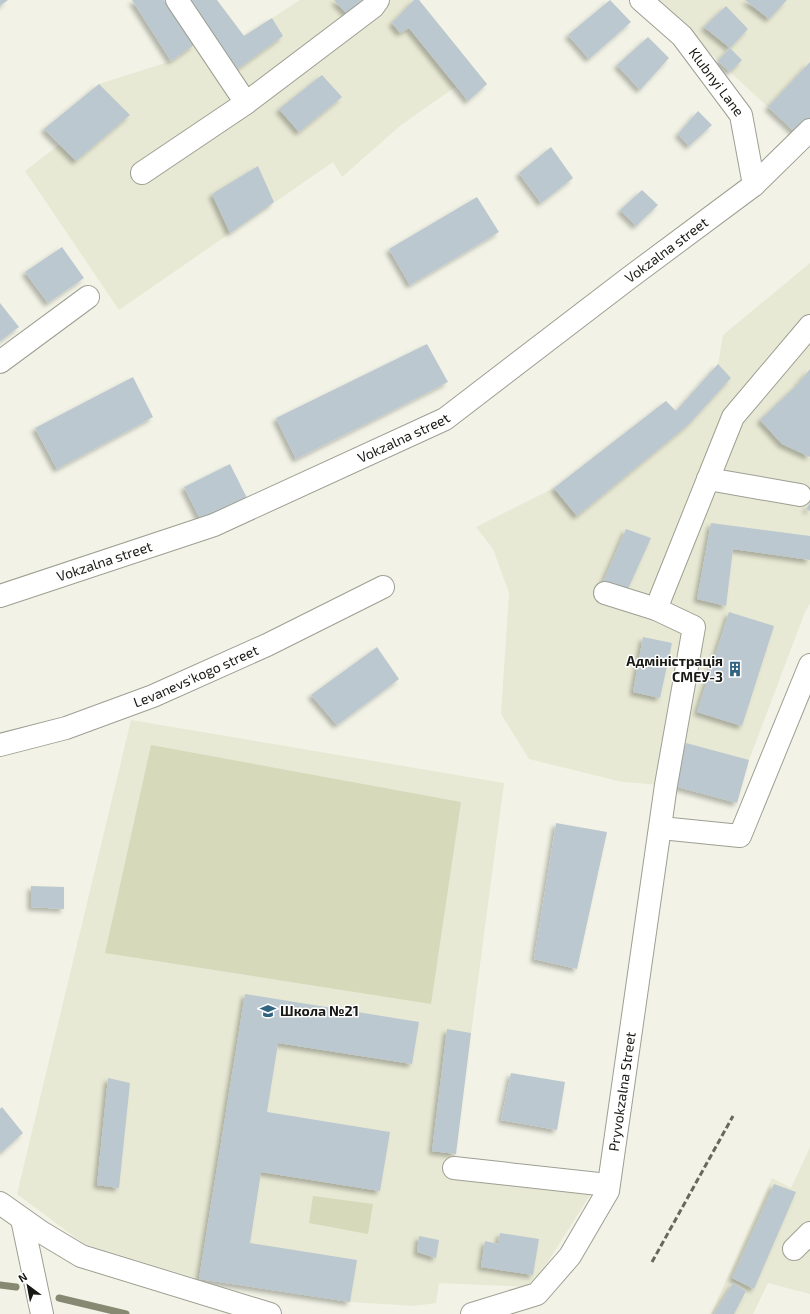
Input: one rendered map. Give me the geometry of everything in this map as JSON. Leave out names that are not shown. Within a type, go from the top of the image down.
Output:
[{"type":"street","points":[[177,0],[246,103]]},
{"type":"street","points":[[142,173],[246,103],[372,7],[378,0]]},
{"type":"street","name":"Klubnyi Lane","points":[[641,0],[682,36],[741,115],[754,185]]},
{"type":"street","name":"Vokzalna street","points":[[0,596],[214,525],[445,419],[754,185],[810,130]]},
{"type":"street","points":[[0,362],[88,297]]},
{"type":"street","points":[[605,593],[656,609],[732,417],[808,331]]},
{"type":"street","points":[[708,479],[800,495]]},
{"type":"street","name":"Levanevs'kogo street","points":[[0,744],[66,728],[153,696],[267,645],[383,587]]},
{"type":"street","name":"Pryvokzalna Street","points":[[472,1314],[537,1294],[570,1256],[608,1191],[664,801],[694,626],[656,609]]},
{"type":"street","points":[[661,828],[740,836],[810,665]]},
{"type":"street","points":[[454,1168],[608,1184]]},
{"type":"street","points":[[0,1203],[22,1219],[81,1256],[270,1314]]},
{"type":"street","points":[[22,1219],[42,1314]]},
{"type":"street","points":[[794,1248],[810,1233]]},
{"type":"shaded area","points":[[132,0],[217,0],[244,36],[300,0],[419,0],[487,84],[468,101],[455,87],[400,126],[342,177],[333,162],[119,310],[25,171],[60,144],[99,84],[171,61]]},
{"type":"shaded area","points":[[653,0],[810,0],[810,123],[799,136]]},
{"type":"shaded area","points":[[810,263],[810,604],[805,612],[749,760],[737,803],[674,786],[622,782],[529,759],[501,714],[509,593],[493,549],[476,527],[554,488],[666,401],[676,411],[718,364],[723,335]]},
{"type":"shaded area","name":"Школа №21","points":[[131,720],[504,783],[452,1178],[592,1192],[532,1287],[439,1283],[436,1303],[414,1306],[350,1302],[199,1279],[84,1244],[17,1194]]},
{"type":"shaded area","points":[[151,745],[461,802],[431,1004],[105,953]]},
{"type":"shaded area","points":[[810,1147],[810,1294],[768,1283],[753,1314],[711,1314],[772,1178],[791,1188]]},
{"type":"shaded area","points":[[313,1196],[373,1204],[368,1234],[309,1223]]},
{"type":"building","points":[[0,0],[8,0],[0,6]]},
{"type":"building","points":[[132,0],[164,0],[194,45],[171,61]]},
{"type":"building","points":[[187,0],[217,0],[244,36],[272,18],[283,36],[232,73]]},
{"type":"building","points":[[334,0],[362,0],[348,15]]},
{"type":"building","points":[[414,0],[419,0],[487,84],[468,101],[409,28],[400,33],[392,23]]},
{"type":"building","points":[[610,0],[631,22],[589,59],[568,35]]},
{"type":"building","points":[[745,0],[787,0],[769,19]]},
{"type":"building","points":[[726,6],[748,29],[730,48],[704,27]]},
{"type":"building","points":[[648,37],[669,58],[640,90],[617,65]]},
{"type":"building","points":[[730,48],[742,60],[730,72],[718,61]]},
{"type":"building","points":[[810,62],[810,123],[799,136],[768,107]]},
{"type":"building","points":[[322,75],[342,97],[299,132],[279,109]]},
{"type":"building","points":[[99,84],[130,115],[76,161],[44,129]]},
{"type":"building","points":[[698,111],[712,125],[689,146],[678,134]]},
{"type":"building","points":[[551,147],[573,178],[541,203],[519,173]]},
{"type":"building","points":[[258,166],[274,202],[230,233],[212,194]]},
{"type":"building","points":[[642,190],[658,205],[636,226],[620,210]]},
{"type":"building","points":[[477,197],[499,232],[410,285],[389,249]]},
{"type":"building","points":[[62,247],[84,278],[48,303],[25,272]]},
{"type":"building","points":[[0,303],[19,327],[0,341]]},
{"type":"building","points":[[427,344],[448,382],[296,459],[276,418]]},
{"type":"building","points":[[718,364],[731,378],[689,424],[577,516],[554,488],[666,401],[676,411]]},
{"type":"building","points":[[810,369],[810,457],[782,444],[760,420],[797,385]]},
{"type":"building","points":[[133,377],[153,417],[57,469],[35,428]]},
{"type":"building","points":[[230,464],[247,498],[201,521],[184,487]]},
{"type":"building","points":[[810,503],[810,511],[806,509]]},
{"type":"building","points":[[711,523],[810,536],[810,560],[733,549],[726,606],[697,599]]},
{"type":"building","points":[[626,529],[651,538],[628,589],[603,582]]},
{"type":"building","name":"Адміністрація СМЕУ-3","points":[[729,612],[774,626],[742,726],[697,712]]},
{"type":"building","points":[[643,637],[672,643],[660,698],[633,692]]},
{"type":"building","points":[[377,647],[399,679],[337,725],[311,695]]},
{"type":"building","points":[[686,743],[749,760],[737,803],[674,786]]},
{"type":"building","points":[[556,823],[607,832],[577,969],[534,959]]},
{"type":"building","points":[[31,886],[64,887],[64,909],[31,907]]},
{"type":"building","points":[[245,994],[419,1022],[412,1064],[278,1043],[267,1112],[390,1132],[380,1191],[261,1172],[250,1243],[357,1260],[350,1302],[199,1279]]},
{"type":"building","points":[[447,1029],[471,1033],[456,1154],[432,1151]]},
{"type":"building","points":[[511,1073],[565,1082],[557,1130],[501,1120]]},
{"type":"building","points":[[108,1078],[130,1083],[119,1188],[97,1185]]},
{"type":"building","points":[[2,1107],[23,1133],[2,1152],[0,1150],[0,1109]]},
{"type":"building","points":[[774,1184],[796,1192],[754,1289],[732,1278]]},
{"type":"building","points":[[500,1233],[539,1239],[533,1275],[481,1267],[485,1241],[498,1244]]},
{"type":"building","points":[[419,1236],[439,1240],[436,1258],[417,1252]]},
{"type":"building","points":[[733,1283],[746,1291],[734,1314],[714,1314]]},
{"type":"waterway","points":[[0,1285],[16,1287]]},
{"type":"waterway","points":[[59,1298],[126,1314]]},
{"type":"railway","points":[[652,1262],[733,1116]]},
{"type":"place","name":"Адміністрація СМЕУ-3","points":[[735,669]]},
{"type":"place","name":"Школа №21","points":[[268,1011]]}]
